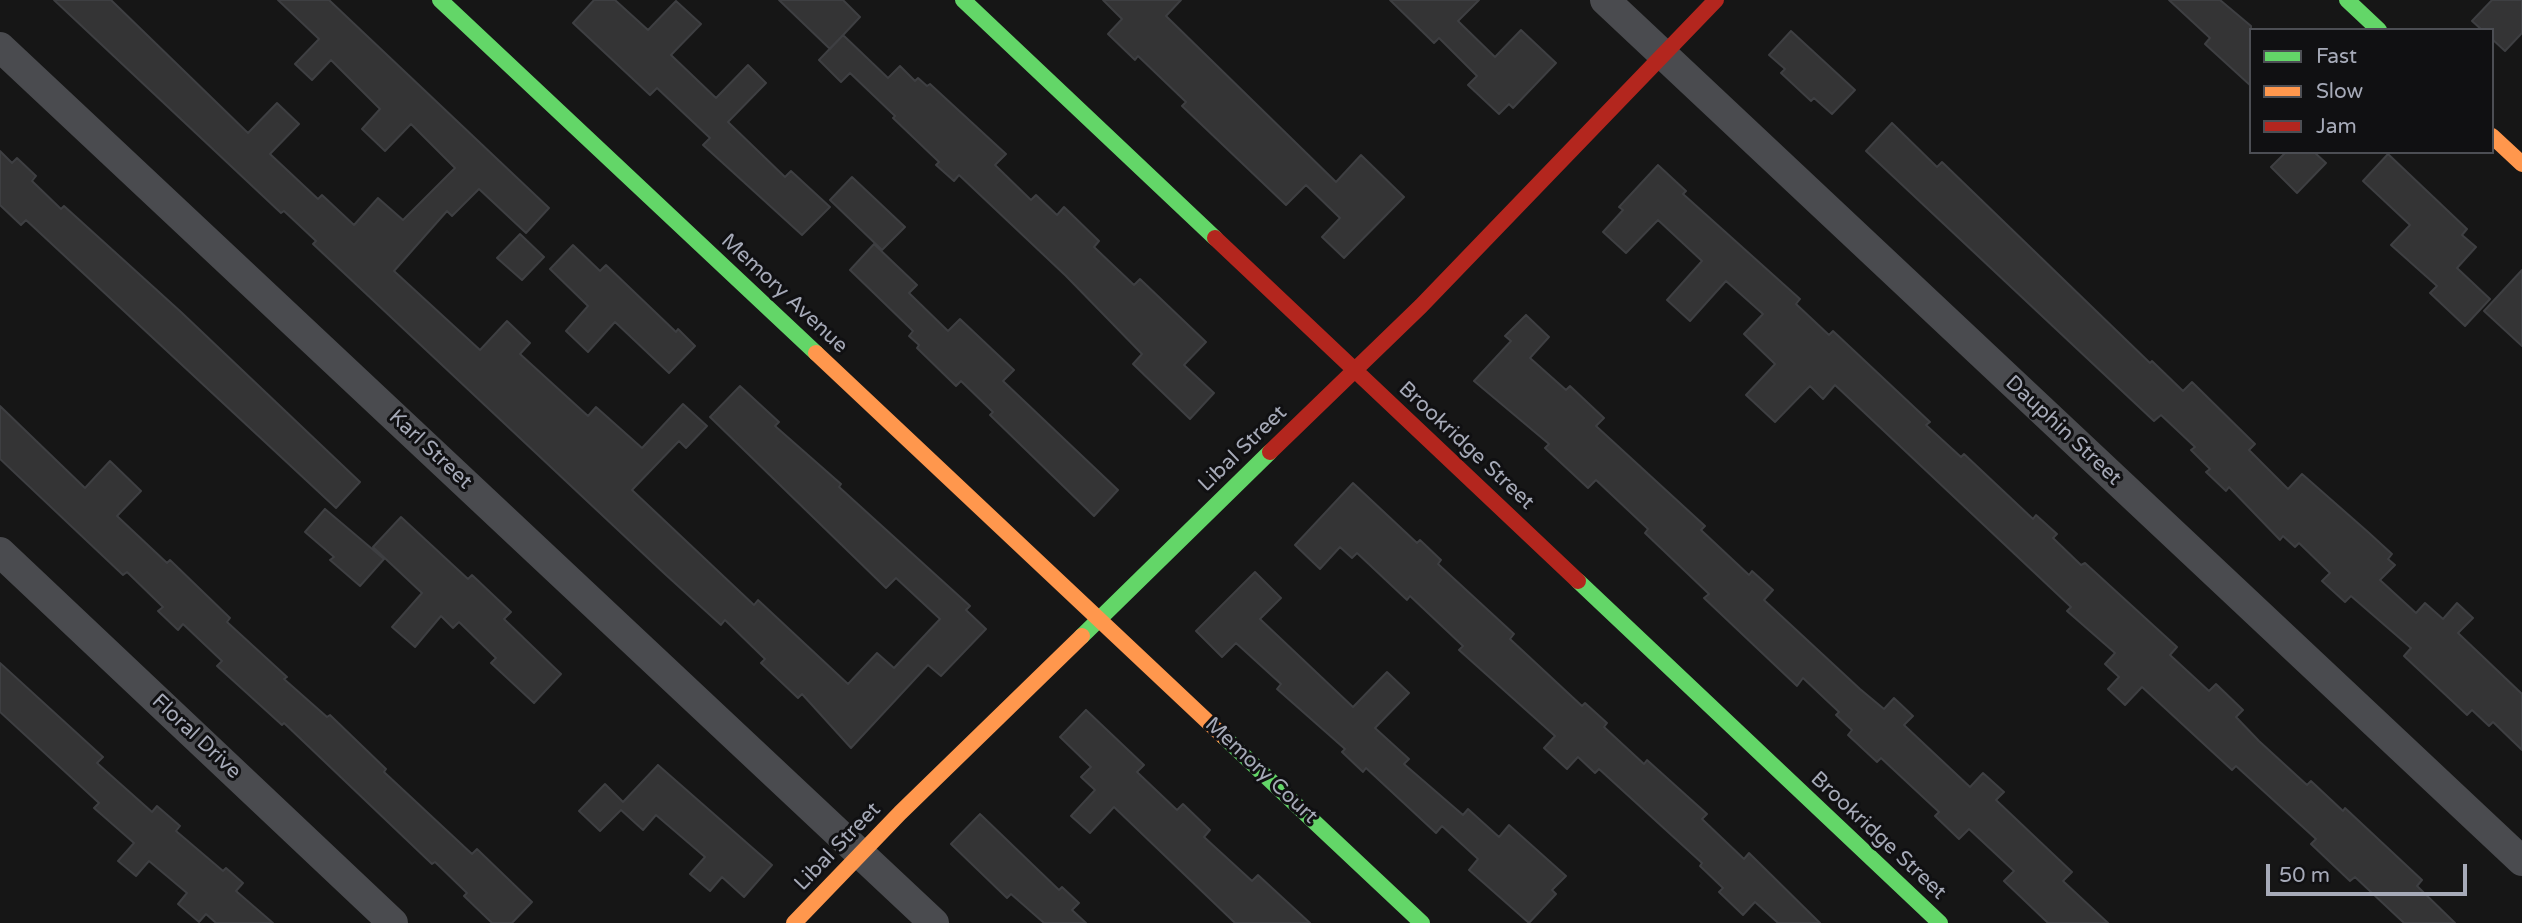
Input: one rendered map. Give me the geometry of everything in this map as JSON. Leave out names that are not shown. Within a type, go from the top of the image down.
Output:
[{"type":"street","name":"Memory Avenue","points":[[440,0],[1100,619]]},
{"type":"street","name":"Brookridge Street","points":[[963,0],[1940,923]]},
{"type":"street","name":"Dauphin Street","points":[[1605,0],[2522,862]]},
{"type":"street","name":"Libal Street","points":[[794,923],[1355,369],[1716,0]]},
{"type":"street","name":"Karl Street","points":[[0,47],[861,854]]},
{"type":"street","points":[[2494,138],[2522,164]]},
{"type":"street","name":"Floral Drive","points":[[0,552],[393,923]]},
{"type":"street","name":"Memory Court","points":[[1100,619],[1422,923]]},
{"type":"street","points":[[861,854],[934,923]]},
{"type":"building","points":[[54,0],[111,0],[248,133],[277,103],[299,124],[270,154],[318,199],[322,195],[354,225],[378,198],[403,220],[455,168],[411,124],[385,151],[362,129],[380,109],[331,60],[312,80],[295,64],[319,39],[278,0],[329,0],[549,208],[526,233],[479,189],[452,216],[447,211],[394,271],[480,350],[507,321],[530,343],[520,354],[588,416],[596,407],[642,448],[683,404],[707,426],[686,448],[679,441],[632,490],[754,605],[758,600],[848,684],[877,653],[894,668],[940,619],[896,578],[886,588],[710,417],[740,386],[779,422],[775,426],[841,484],[839,487],[970,606],[966,610],[986,629],[941,676],[928,665],[851,748],[802,694],[798,698],[761,663],[765,659],[725,620],[721,625],[666,575],[313,244],[316,241],[284,211],[281,213]]},
{"type":"building","points":[[594,0],[615,0],[648,30],[676,1],[701,24],[671,55],[716,98],[748,65],[766,83],[728,122],[785,177],[791,171],[830,207],[802,235],[703,145],[710,138],[657,88],[650,95],[573,23]]},
{"type":"building","points":[[779,0],[843,0],[860,17],[830,49]]},
{"type":"building","points":[[1103,0],[1181,0],[1166,16],[1336,182],[1361,155],[1404,197],[1344,258],[1322,237],[1340,218],[1306,185],[1286,205],[1182,106],[1186,102],[1138,56],[1135,60],[1108,34],[1122,19]]},
{"type":"building","points":[[1390,0],[1479,0],[1458,21],[1495,57],[1521,30],[1556,63],[1513,108],[1509,104],[1499,114],[1468,85],[1477,76],[1439,38],[1434,43]]},
{"type":"building","points":[[2169,0],[2220,0],[2251,26],[2249,84],[2205,44],[2210,38]]},
{"type":"building","points":[[2492,0],[2522,0],[2522,33],[2505,51],[2494,41],[2494,28],[2480,28],[2472,21]]},
{"type":"building","points":[[1791,31],[1855,90],[1832,114],[1814,98],[1811,101],[1781,73],[1785,69],[1769,55]]},
{"type":"building","points":[[843,35],[888,78],[900,66],[915,81],[918,78],[927,86],[930,84],[1006,154],[995,165],[1031,200],[1036,195],[1057,215],[1064,207],[1099,241],[1094,247],[1134,285],[1140,279],[1206,342],[1184,365],[1214,393],[1190,419],[1133,364],[1142,354],[1066,276],[959,175],[954,181],[936,165],[939,162],[850,73],[841,82],[819,60]]},
{"type":"building","points":[[1892,123],[1937,167],[1942,162],[2150,363],[2152,361],[2183,391],[2192,382],[2255,444],[2249,450],[2288,489],[2302,474],[2392,554],[2388,559],[2395,565],[2380,580],[2416,613],[2425,603],[2443,619],[2457,603],[2473,618],[2458,633],[2522,694],[2522,750],[2493,722],[2489,726],[2472,710],[2467,715],[2404,656],[2411,648],[2351,596],[2345,602],[2322,581],[2330,573],[2299,543],[2295,547],[2283,536],[2280,540],[2229,487],[2226,491],[2206,472],[2210,469],[2191,450],[2195,447],[2161,415],[2154,421],[1866,151]]},
{"type":"building","points":[[0,151],[12,163],[17,158],[36,176],[32,181],[61,209],[64,206],[181,312],[360,482],[336,508],[26,220],[21,225],[0,205]]},
{"type":"building","points":[[2284,154],[2316,154],[2326,163],[2297,193],[2271,167]]},
{"type":"building","points":[[2388,154],[2467,229],[2462,235],[2476,247],[2457,268],[2490,299],[2465,326],[2430,293],[2437,286],[2391,245],[2410,225],[2363,181]]},
{"type":"building","points":[[1658,165],[1686,191],[1683,194],[1800,299],[1796,304],[1829,335],[1833,331],[1930,422],[1926,425],[1961,457],[1964,454],[2033,519],[2036,515],[2057,534],[2053,538],[2081,565],[2085,563],[2177,647],[2170,655],[2209,691],[2216,684],[2243,710],[2236,717],[2259,741],[2307,785],[2311,781],[2343,811],[2345,808],[2422,880],[2417,886],[2455,923],[2404,923],[2355,877],[2350,881],[2311,844],[2316,839],[2236,766],[2232,770],[2142,687],[2125,705],[2108,689],[2119,677],[2105,664],[2115,653],[2067,611],[2071,607],[1835,385],[1823,399],[1810,386],[1775,422],[1746,395],[1775,364],[1744,334],[1763,314],[1726,281],[1690,321],[1667,300],[1702,261],[1658,220],[1626,253],[1603,232],[1623,210],[1619,207]]},
{"type":"building","points":[[852,177],[905,227],[882,250],[830,200]]},
{"type":"building","points":[[520,234],[544,257],[522,280],[497,258]]},
{"type":"building","points":[[874,244],[917,285],[909,293],[948,331],[960,319],[1014,370],[1003,381],[1118,490],[1094,516],[990,415],[993,412],[961,381],[956,386],[917,348],[919,345],[909,336],[913,331],[850,270]]},
{"type":"building","points":[[573,245],[600,271],[606,265],[676,332],[678,329],[695,346],[669,373],[615,322],[588,352],[566,331],[588,306],[550,269]]},
{"type":"building","points":[[2522,270],[2522,346],[2484,311]]},
{"type":"building","points":[[1526,315],[1549,337],[1530,358],[1566,390],[1570,386],[1604,418],[1596,426],[1705,526],[1701,530],[1749,575],[1752,571],[1773,590],[1764,600],[1860,689],[1884,709],[1894,698],[1913,716],[1904,725],[1970,787],[1983,773],[2004,792],[1996,800],[2072,872],[2063,881],[2108,923],[2048,923],[2004,881],[2014,871],[1969,829],[1959,839],[1935,816],[1939,812],[1881,758],[1877,762],[1848,735],[1852,730],[1836,715],[1839,712],[1803,678],[1797,686],[1704,598],[1709,594],[1645,533],[1648,529],[1596,480],[1588,488],[1545,448],[1549,444],[1474,381],[1511,341],[1505,336]]},
{"type":"building","points":[[0,406],[85,488],[110,461],[141,491],[117,516],[167,563],[170,560],[230,618],[227,622],[287,677],[284,679],[327,717],[330,715],[386,769],[384,772],[472,854],[477,849],[532,902],[512,923],[492,923],[464,896],[467,893],[435,862],[432,864],[284,723],[282,725],[217,666],[222,661],[183,624],[178,630],[158,611],[163,607],[127,572],[123,575],[0,459]]},
{"type":"building","points":[[1353,483],[1417,543],[1420,540],[1441,560],[1438,564],[1514,634],[1510,639],[1582,706],[1585,703],[1607,723],[1604,727],[1644,764],[1647,760],[1707,814],[1702,819],[1744,859],[1749,853],[1820,923],[1778,923],[1755,902],[1743,915],[1719,892],[1723,888],[1700,866],[1702,863],[1599,769],[1595,773],[1578,757],[1567,769],[1544,748],[1555,736],[1459,650],[1463,646],[1410,596],[1407,600],[1357,553],[1352,558],[1340,547],[1320,569],[1295,545]]},
{"type":"building","points":[[325,509],[384,559],[360,586],[330,560],[334,557],[305,532]]},
{"type":"building","points":[[401,517],[468,579],[472,575],[511,612],[504,619],[561,674],[534,703],[491,663],[496,658],[459,622],[453,628],[441,616],[415,647],[392,627],[422,593],[373,547]]},
{"type":"building","points":[[1255,572],[1281,598],[1260,619],[1353,707],[1387,672],[1409,693],[1375,728],[1409,759],[1404,764],[1463,815],[1468,809],[1499,837],[1509,825],[1566,876],[1552,890],[1556,894],[1529,923],[1469,870],[1478,859],[1442,826],[1436,833],[1366,768],[1363,772],[1342,752],[1345,749],[1277,689],[1281,684],[1236,643],[1222,657],[1196,631]]},
{"type":"building","points":[[0,663],[103,757],[97,763],[152,812],[157,806],[180,826],[176,831],[223,871],[226,868],[243,883],[236,891],[273,923],[216,923],[206,914],[199,922],[178,904],[187,893],[149,861],[136,876],[118,861],[134,843],[94,808],[99,803],[0,712]]},
{"type":"building","points":[[1086,710],[1144,765],[1137,772],[1177,810],[1183,804],[1210,830],[1204,837],[1252,881],[1258,875],[1310,923],[1235,923],[1114,807],[1090,833],[1071,816],[1095,790],[1081,777],[1091,767],[1060,737]]},
{"type":"building","points":[[658,765],[772,865],[744,897],[722,877],[710,891],[690,874],[705,857],[656,815],[643,830],[621,810],[600,831],[579,811],[605,784],[623,802]]},
{"type":"building","points":[[980,814],[1059,890],[1062,887],[1079,903],[1072,910],[1086,923],[1044,923],[1011,894],[1007,898],[951,844]]},
{"type":"traffic: fast","points":[[440,0],[816,353]]},
{"type":"traffic: fast","points":[[963,0],[1215,238]]},
{"type":"traffic: fast","points":[[2347,0],[2377,28]]},
{"type":"traffic: fast","points":[[1082,636],[1270,452]]},
{"type":"traffic: fast","points":[[1578,581],[1940,923]]},
{"type":"traffic: fast","points":[[1224,737],[1422,923]]},
{"type":"traffic: slow","points":[[2494,138],[2522,164]]},
{"type":"traffic: slow","points":[[816,353],[1224,737]]},
{"type":"traffic: slow","points":[[794,923],[900,813],[1082,636]]},
{"type":"traffic: jam","points":[[1270,452],[1421,306],[1716,0]]},
{"type":"traffic: jam","points":[[1215,238],[1578,581]]}]
